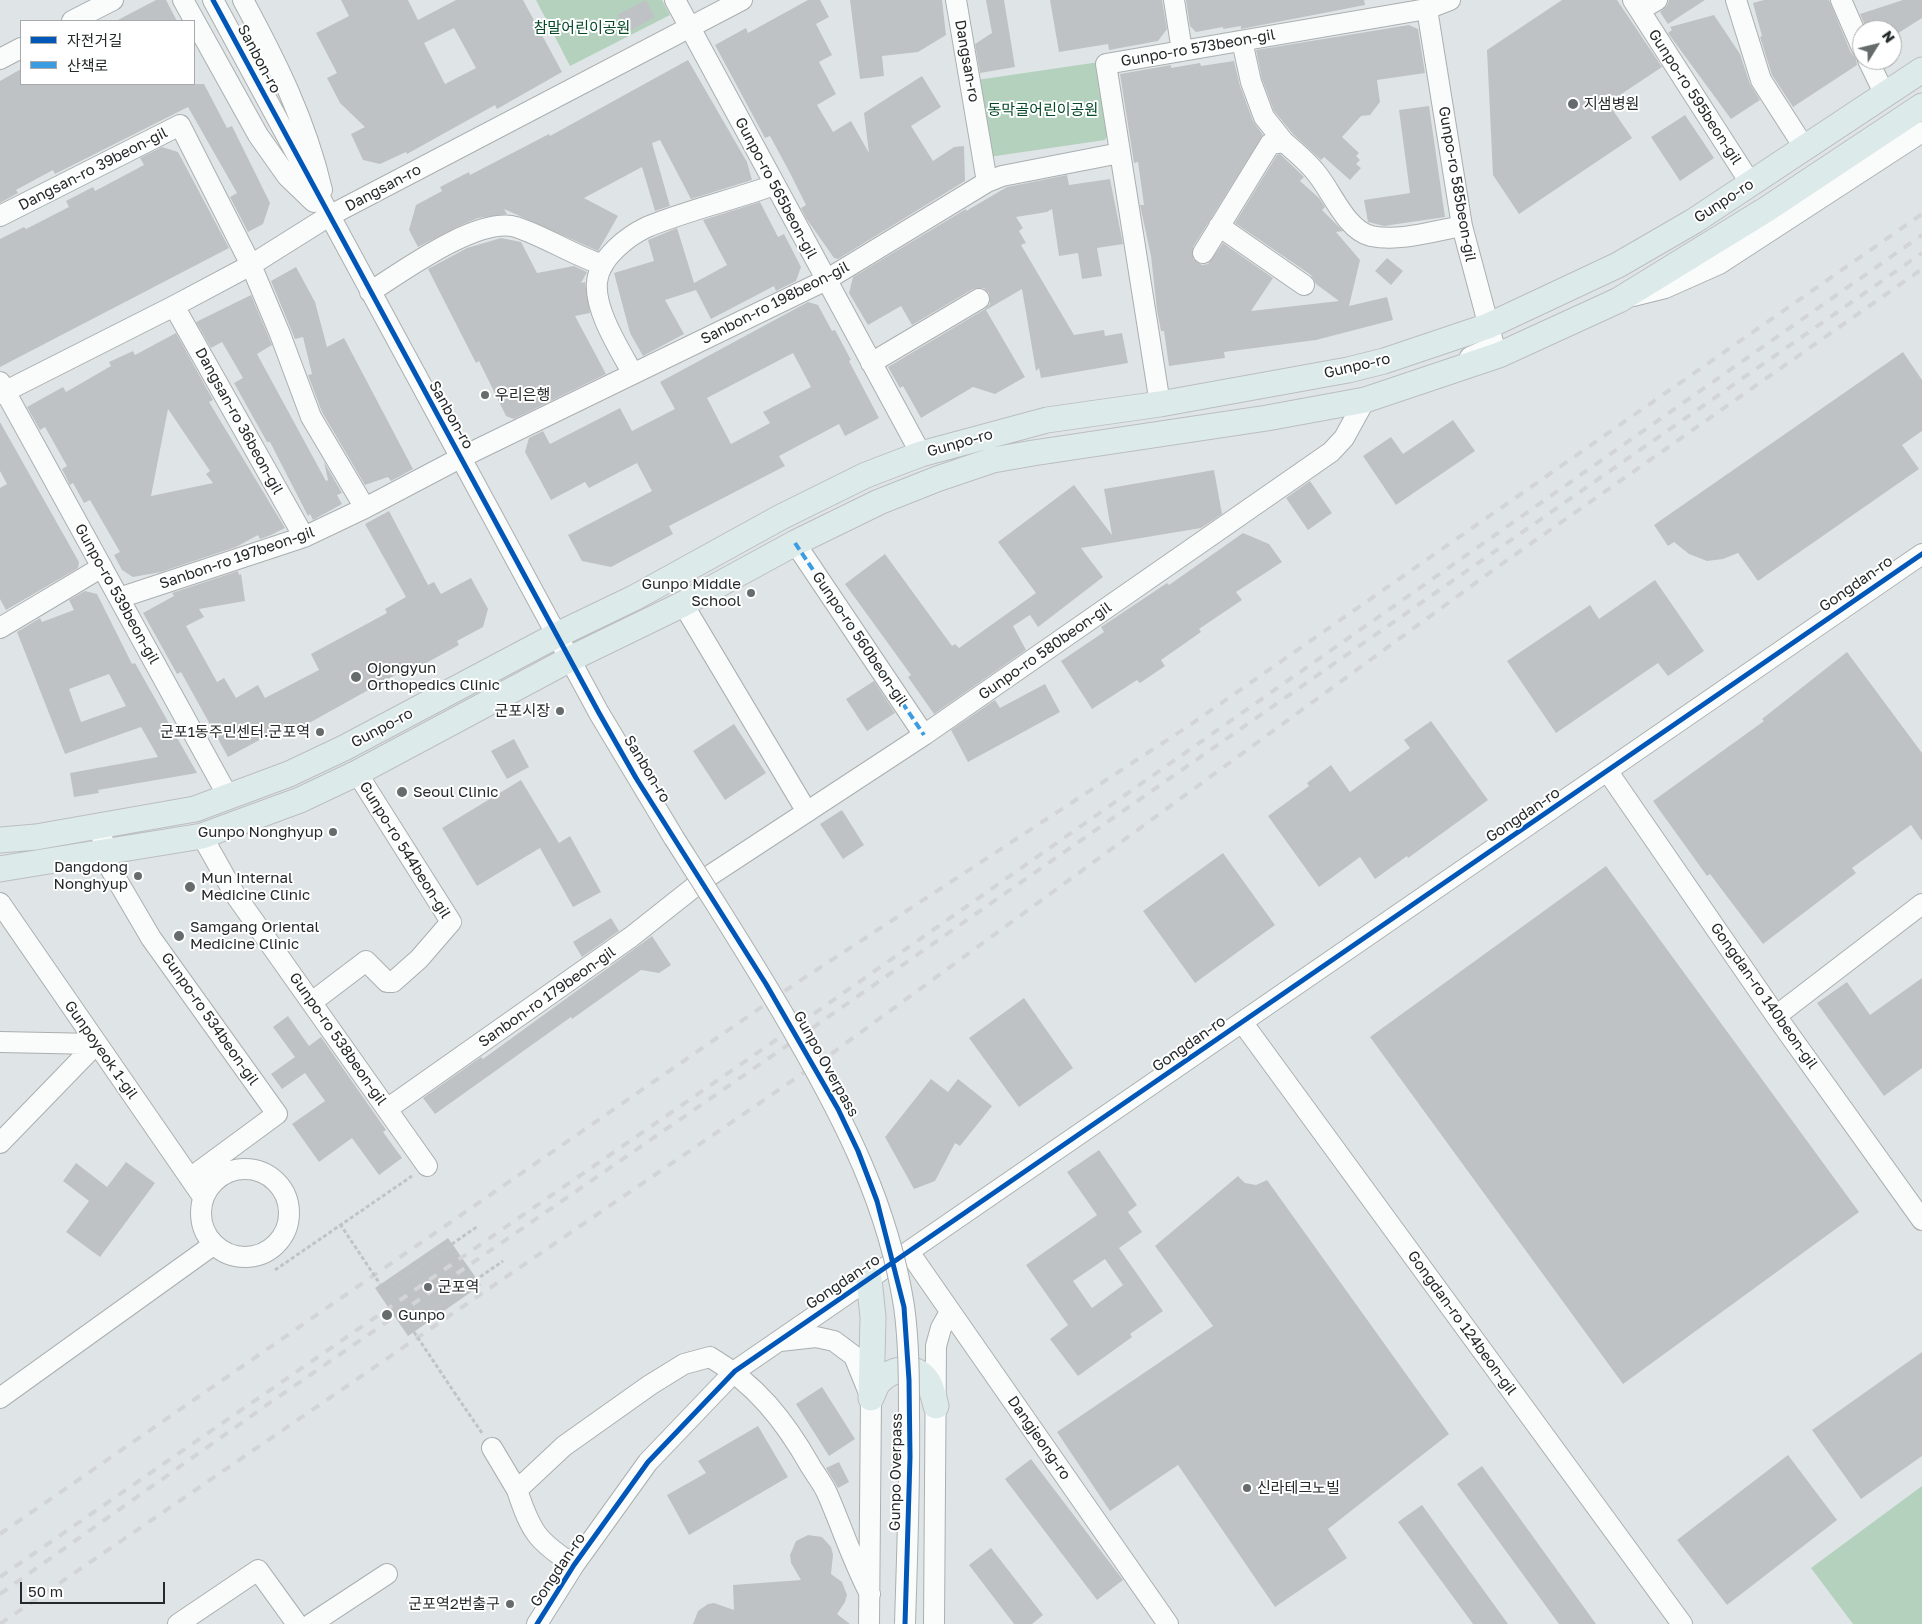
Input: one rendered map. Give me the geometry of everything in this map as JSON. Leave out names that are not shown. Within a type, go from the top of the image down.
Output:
[{"type":"main road","name":"Gunpo-ro","points":[[0,840],[99,826],[195,809],[229,798],[289,774],[344,748],[557,634],[634,598],[781,517],[866,475],[921,454],[1048,420],[1160,404],[1357,368],[1384,361],[1488,326],[1618,264],[1694,221],[1922,70]]},
{"type":"main road","name":"Gunpo-ro","points":[[0,869],[202,836],[300,800],[357,773],[570,659],[683,604],[795,543],[879,502],[994,460],[1267,418],[1365,400],[1499,355],[1619,300],[1767,209],[1922,106]]},
{"type":"main road","points":[[994,460],[984,455],[981,449],[983,445],[1030,431],[1048,420]]},
{"type":"main road","points":[[869,1279],[873,1317],[871,1398]]},
{"type":"main road","points":[[871,1398],[879,1381],[884,1377],[902,1369],[911,1370],[922,1374],[930,1385],[936,1406]]},
{"type":"street","points":[[74,20],[113,0]]},
{"type":"street","name":"Sanbon-ro","points":[[183,0],[194,20]]},
{"type":"street","name":"Sanbon-ro","points":[[213,0],[328,216],[570,659],[636,778],[674,838]]},
{"type":"street","name":"Sanbon-ro","points":[[243,0],[278,64],[298,111],[315,158],[328,216]]},
{"type":"street","name":"Gunpo-ro 565beon-gil","points":[[675,0],[921,454]]},
{"type":"street","name":"Dangsan-ro","points":[[2,389],[174,306],[251,265],[328,216],[742,0]]},
{"type":"street","name":"Dangsan-ro","points":[[956,0],[987,182]]},
{"type":"street","points":[[1174,0],[1182,51]]},
{"type":"street","name":"Gunpo-ro 573beon-gil","points":[[1160,404],[1106,64],[1427,9],[1450,0]]},
{"type":"street","name":"Gunpo-ro 595beon-gil","points":[[1657,0],[1636,5],[1751,184]]},
{"type":"street","points":[[1736,0],[1761,80],[1804,147]]},
{"type":"street","points":[[1840,0],[1852,26]]},
{"type":"street","name":"Gunpo-ro 585beon-gil","points":[[1427,9],[1462,226],[1492,345],[1467,358],[1459,369]]},
{"type":"street","name":"Sanbon-ro","points":[[195,22],[258,135],[287,176],[328,216]]},
{"type":"street","points":[[1242,41],[1251,82],[1264,117],[1284,142],[1318,175],[1331,198],[1359,231],[1371,236],[1395,237],[1462,226]]},
{"type":"street","points":[[0,59],[20,49]]},
{"type":"street","points":[[1873,70],[1885,95]]},
{"type":"street","name":"Dangsan-ro 39beon-gil","points":[[0,216],[180,125],[251,265]]},
{"type":"street","points":[[1619,300],[1665,288],[1720,264],[1922,132]]},
{"type":"street","points":[[1203,253],[1270,144],[1284,142]]},
{"type":"street","name":"Sanbon-ro 198beon-gil","points":[[460,458],[826,280],[987,182],[1002,176],[1120,153]]},
{"type":"street","points":[[633,374],[607,322],[599,298],[597,282],[604,265],[618,247],[648,227],[774,184]]},
{"type":"street","points":[[370,292],[438,250],[491,226],[515,227],[582,258],[604,265]]},
{"type":"street","points":[[1219,226],[1304,285]]},
{"type":"street","points":[[251,265],[280,334],[311,417],[365,508]]},
{"type":"street","points":[[871,363],[979,299]]},
{"type":"street","name":"Dangsan-ro 36beon-gil","points":[[174,306],[304,537]]},
{"type":"street","name":"Gunpo-ro 539beon-gil","points":[[2,389],[229,798]]},
{"type":"street","name":"Gunpo-ro 580beon-gil","points":[[703,880],[924,736],[1331,452],[1344,438],[1365,400]]},
{"type":"street","name":"Sanbon-ro 197beon-gil","points":[[119,598],[304,537],[365,508],[460,458]]},
{"type":"street","name":"Gunpo-ro 560beon-gil","points":[[795,543],[924,736]]},
{"type":"street","name":"Gongdan-ro","points":[[537,1624],[574,1565],[648,1462],[735,1371],[1608,772],[1922,554]]},
{"type":"street","points":[[0,628],[102,567]]},
{"type":"street","points":[[683,604],[806,812]]},
{"type":"street","name":"Gongdan-ro 140beon-gil","points":[[1608,772],[1776,1016],[1922,1220]]},
{"type":"street","name":"Gunpo-ro 544beon-gil","points":[[312,1002],[366,961],[387,982],[392,982],[418,959],[451,922],[357,773]]},
{"type":"street","name":"Gunpo-ro 534beon-gil","points":[[99,826],[110,868],[120,888],[151,938],[277,1114],[190,1178]]},
{"type":"street","name":"Gunpo-ro 538beon-gil","points":[[202,836],[234,893],[427,1166]]},
{"type":"street","name":"Gunpo Overpass","points":[[674,838],[766,984],[838,1109],[858,1151],[877,1201],[904,1307],[909,1380],[910,1458],[905,1624]]},
{"type":"street","name":"Sanbon-ro 179beon-gil","points":[[388,1109],[631,937],[703,880]]},
{"type":"street","name":"Gunpoyeok 1-gil","points":[[0,903],[203,1197]]},
{"type":"street","points":[[1776,1016],[1922,904]]},
{"type":"street","name":"Gongdan-ro 124beon-gil","points":[[1242,1022],[1682,1624]]},
{"type":"street","points":[[0,1042],[96,1044]]},
{"type":"street","points":[[0,1143],[96,1044]]},
{"type":"street","points":[[241,1168],[267,1174],[279,1184],[287,1201],[289,1216],[286,1228],[272,1248],[254,1257],[238,1257],[226,1254],[214,1245],[204,1233],[200,1212],[203,1197],[215,1179],[226,1172],[241,1168]]},
{"type":"street","points":[[0,1398],[214,1245]]},
{"type":"street","name":"Dangjeong-ro","points":[[909,1252],[1168,1624]]},
{"type":"street","points":[[934,1624],[936,1346],[941,1328],[950,1312]]},
{"type":"street","points":[[778,1342],[816,1337],[834,1341],[854,1356],[871,1398],[869,1624]]},
{"type":"street","points":[[517,1490],[564,1446],[650,1385],[684,1364],[710,1357],[735,1371],[770,1404],[792,1432],[826,1491],[852,1560],[870,1594]]},
{"type":"street","points":[[492,1448],[517,1490],[528,1523],[548,1548],[574,1565]]},
{"type":"street","points":[[178,1624],[258,1570],[296,1624]]},
{"type":"street","points":[[311,1624],[387,1574]]},
{"type":"path","points":[[274,1270],[427,1166]]},
{"type":"path","points":[[340,1224],[380,1284]]},
{"type":"path","points":[[392,1285],[478,1226]]},
{"type":"path","points":[[416,1321],[503,1261]]},
{"type":"path","points":[[414,1332],[492,1448]]},
{"type":"green space","name":"참말어린이공원","points":[[536,0],[662,0],[670,15],[570,66]]},
{"type":"green space","name":"동막골어린이공원","points":[[1099,62],[1109,132],[1105,140],[989,157],[977,80]]},
{"type":"green space","points":[[1922,1486],[1922,1624],[1853,1624],[1811,1568]]},
{"type":"building","points":[[156,0],[166,0],[176,20],[118,20]]},
{"type":"building","points":[[341,0],[408,0],[418,20],[456,0],[523,0],[562,72],[497,109],[495,105],[407,154],[406,152],[380,164],[363,160],[351,134],[365,127],[340,103],[327,78],[337,73],[316,33],[349,16]],"holes":[[[454,28],[476,68],[445,84],[424,43]]]},
{"type":"building","points":[[646,0],[655,17],[626,33],[617,15]]},
{"type":"building","points":[[808,0],[820,0],[829,17],[816,24],[832,55],[819,62],[836,94],[817,105],[833,132],[851,121],[869,153],[864,113],[922,76],[941,107],[911,126],[933,161],[954,147],[964,146],[965,181],[838,259],[834,258],[806,218],[801,208],[806,205],[790,173],[770,136],[765,138],[715,45],[746,28],[748,33]]},
{"type":"building","points":[[850,0],[942,0],[946,35],[918,52],[882,56],[884,76],[860,79]]},
{"type":"building","points":[[986,0],[1004,0],[1015,67],[980,73],[975,44],[992,33]]},
{"type":"building","points":[[1050,0],[1162,0],[1167,29],[1158,41],[1109,50],[1108,44],[1059,52]]},
{"type":"building","points":[[1186,0],[1364,0],[1365,5],[1241,29],[1241,26],[1223,29],[1223,27],[1196,32],[1190,26]]},
{"type":"building","points":[[1562,0],[1617,0],[1662,67],[1608,103],[1632,138],[1519,214],[1493,175],[1487,50]]},
{"type":"building","points":[[1669,0],[1705,0],[1668,24],[1660,12],[1667,6]]},
{"type":"building","points":[[1764,0],[1829,0],[1852,54],[1852,68],[1793,107],[1772,75],[1760,37],[1762,36],[1753,3]]},
{"type":"building","points":[[1903,0],[1922,0],[1922,18],[1902,31],[1902,20],[1863,20],[1860,14]]},
{"type":"building","points":[[1714,15],[1740,54],[1750,84],[1760,100],[1731,119],[1668,33],[1672,30],[1670,27]]},
{"type":"building","points":[[1409,25],[1418,29],[1425,73],[1377,80],[1380,102],[1370,115],[1361,116],[1342,137],[1359,153],[1356,156],[1360,160],[1356,164],[1361,168],[1350,180],[1324,157],[1321,160],[1293,134],[1274,111],[1262,79],[1256,50]]},
{"type":"building","points":[[688,60],[747,162],[752,180],[691,199],[660,140],[652,143],[670,206],[655,211],[642,167],[584,198],[618,216],[598,251],[504,209],[507,214],[478,218],[418,247],[409,230],[416,205],[442,191],[440,187],[469,172],[470,175],[549,134],[550,136]]},
{"type":"building","points":[[1234,61],[1240,86],[1253,121],[1263,135],[1193,247],[1193,259],[1202,265],[1208,264],[1223,243],[1273,278],[1251,311],[1339,301],[1316,284],[1311,275],[1235,223],[1277,155],[1280,154],[1304,177],[1300,181],[1319,198],[1325,207],[1322,210],[1343,231],[1336,232],[1360,260],[1349,306],[1387,297],[1393,320],[1316,340],[1224,352],[1225,358],[1169,366],[1164,331],[1161,331],[1157,310],[1151,256],[1140,205],[1144,205],[1138,162],[1134,163],[1120,74],[1171,65],[1171,68],[1200,63],[1201,66]]},
{"type":"building","points":[[20,70],[20,85],[204,84],[227,128],[232,126],[270,203],[263,224],[248,232],[230,197],[237,193],[188,107],[55,174],[53,170],[16,190],[18,193],[0,203],[0,81]]},
{"type":"building","points":[[1429,106],[1445,217],[1384,226],[1368,222],[1364,200],[1410,193],[1399,110]]},
{"type":"building","points":[[1685,115],[1714,158],[1680,181],[1651,137]]},
{"type":"building","points":[[162,147],[178,152],[229,248],[0,367],[0,239],[24,227],[26,229],[69,207],[66,201],[93,187],[95,191],[144,165],[140,158]]},
{"type":"building","points":[[1067,175],[1069,185],[1110,179],[1123,244],[1097,248],[1102,276],[1082,279],[1078,253],[1059,256],[1052,209],[1047,212],[1016,217],[1023,228],[1019,231],[1026,243],[1021,245],[1074,335],[1104,330],[1105,336],[1122,333],[1128,363],[1041,378],[1039,368],[1036,371],[1022,289],[986,310],[1025,377],[995,394],[973,387],[921,418],[903,386],[900,388],[888,367],[985,309],[990,304],[989,293],[984,288],[973,289],[912,325],[901,306],[868,325],[849,293],[853,277],[966,209],[966,211],[1007,187]]},
{"type":"building","points":[[760,202],[778,237],[784,234],[801,267],[796,281],[776,291],[774,286],[711,319],[696,290],[665,300],[684,334],[643,356],[630,333],[614,273],[654,261],[648,240],[677,228],[694,283],[727,265],[703,220]]},
{"type":"building","points":[[501,238],[521,242],[537,273],[574,266],[587,272],[581,283],[585,282],[590,313],[575,316],[606,374],[514,419],[506,416],[479,361],[476,363],[428,269],[467,248]]},
{"type":"building","points":[[1387,258],[1403,271],[1391,285],[1375,271]]},
{"type":"building","points":[[296,267],[315,302],[327,347],[344,338],[413,469],[391,481],[388,477],[365,485],[322,412],[308,375],[312,374],[303,337],[295,339],[271,281]]},
{"type":"building","points":[[251,295],[272,345],[257,354],[326,481],[328,480],[324,462],[342,493],[337,495],[342,504],[313,520],[310,514],[308,516],[270,442],[267,442],[234,383],[243,378],[222,342],[211,348],[196,322]]},
{"type":"building","points":[[808,302],[818,305],[832,331],[835,330],[879,418],[845,436],[839,424],[779,456],[785,466],[669,526],[673,534],[611,567],[582,561],[568,535],[652,491],[637,463],[589,488],[585,482],[551,500],[525,452],[529,438],[543,431],[550,444],[620,408],[632,431],[675,409],[660,382]],"holes":[[[793,353],[811,387],[763,412],[770,423],[731,444],[707,398]]]},
{"type":"building","points":[[176,333],[213,400],[209,402],[285,528],[260,539],[258,535],[236,547],[161,572],[133,577],[122,570],[114,555],[120,552],[90,500],[84,503],[73,483],[70,485],[62,469],[67,466],[45,427],[40,430],[27,407],[63,387],[66,392],[111,366],[109,362],[133,351],[135,355]],"holes":[[[168,409],[210,471],[206,474],[213,483],[151,496]]]},
{"type":"building","points":[[1903,352],[1922,380],[1922,431],[1902,445],[1919,469],[1758,581],[1738,553],[1723,559],[1707,561],[1689,554],[1674,542],[1668,546],[1654,525]]},
{"type":"building","points":[[1453,420],[1475,451],[1396,505],[1363,456],[1391,437],[1403,454]]},
{"type":"building","points":[[0,422],[79,562],[78,568],[6,610],[0,599],[0,488],[7,484],[0,471]]},
{"type":"building","points":[[1214,470],[1222,514],[1201,528],[1081,548],[1103,577],[1038,627],[1030,615],[1013,626],[1026,650],[934,714],[908,677],[911,675],[845,584],[885,554],[952,646],[955,644],[959,648],[1036,593],[998,542],[1074,485],[1112,535],[1104,489]]},
{"type":"building","points":[[1310,481],[1332,513],[1308,530],[1286,498]]},
{"type":"building","points":[[389,511],[428,585],[434,582],[441,594],[471,578],[488,609],[483,627],[457,641],[459,645],[417,668],[415,664],[293,732],[289,724],[228,757],[181,672],[177,674],[143,613],[174,596],[172,593],[238,571],[239,575],[241,574],[245,601],[199,609],[204,617],[186,626],[217,682],[224,678],[236,698],[258,685],[265,698],[319,670],[311,654],[387,613],[385,609],[406,597],[365,524]]},
{"type":"building","points":[[1243,533],[1269,544],[1282,562],[1236,592],[1242,600],[1199,629],[1201,632],[1161,660],[1165,666],[1140,683],[1137,680],[1092,709],[1061,661],[1104,632],[1101,627],[1167,583],[1169,585]]},
{"type":"building","points":[[1655,580],[1704,651],[1668,676],[1658,663],[1556,733],[1507,661],[1590,605],[1599,619]]},
{"type":"building","points":[[85,591],[97,594],[132,664],[135,663],[197,773],[98,790],[99,793],[74,797],[70,773],[158,757],[141,727],[65,754],[17,632],[40,618],[42,622],[74,610],[69,600]],"holes":[[[109,674],[126,706],[81,722],[69,689]]]},
{"type":"building","points":[[1847,652],[1922,753],[1922,841],[1911,825],[1852,868],[1856,873],[1763,944],[1710,874],[1707,876],[1653,801],[1764,721],[1762,719]]},
{"type":"building","points":[[874,681],[895,713],[867,731],[846,699]]},
{"type":"building","points":[[1045,684],[1060,712],[968,762],[951,730],[995,700],[1000,708]]},
{"type":"building","points":[[1431,721],[1488,800],[1408,858],[1407,856],[1375,879],[1360,857],[1319,887],[1268,816],[1309,786],[1307,783],[1331,765],[1350,792],[1410,748],[1404,740]]},
{"type":"building","points":[[734,724],[766,773],[725,800],[693,751]]},
{"type":"building","points":[[514,739],[529,767],[507,779],[491,751]]},
{"type":"building","points":[[521,780],[559,843],[570,836],[601,892],[573,907],[540,848],[477,886],[442,828]]},
{"type":"building","points":[[842,810],[864,845],[843,859],[820,824]]},
{"type":"building","points":[[1223,853],[1275,925],[1195,983],[1143,911]]},
{"type":"building","points":[[1606,866],[1859,1212],[1623,1384],[1370,1037]]},
{"type":"building","points":[[611,918],[619,931],[582,957],[573,942]]},
{"type":"building","points":[[652,936],[671,965],[659,973],[641,970],[572,1019],[571,1017],[435,1114],[423,1098],[481,1057],[483,1059]]},
{"type":"building","points":[[1922,978],[1922,1068],[1884,1096],[1817,1003],[1847,982],[1870,1015]]},
{"type":"building","points":[[1024,998],[1073,1068],[1019,1107],[969,1038]]},
{"type":"building","points":[[288,1016],[309,1046],[321,1037],[386,1130],[383,1132],[402,1158],[379,1175],[352,1138],[319,1162],[292,1124],[325,1101],[305,1073],[282,1089],[271,1074],[295,1057],[273,1027]]},
{"type":"building","points":[[931,1079],[948,1092],[958,1079],[992,1106],[960,1146],[955,1143],[935,1181],[914,1189],[885,1137]]},
{"type":"building","points":[[1099,1150],[1137,1205],[1128,1212],[1142,1232],[1119,1248],[1163,1311],[1130,1334],[1132,1337],[1078,1376],[1050,1339],[1068,1325],[1026,1265],[1097,1215],[1067,1172]],"holes":[[[1105,1259],[1123,1285],[1092,1308],[1073,1281]]]},
{"type":"building","points":[[126,1162],[155,1183],[100,1257],[66,1232],[89,1201],[63,1181],[76,1163],[107,1187]]},
{"type":"building","points":[[1238,1176],[1245,1183],[1256,1185],[1267,1180],[1449,1434],[1328,1529],[1347,1558],[1275,1607],[1178,1465],[1110,1511],[1057,1432],[1213,1326],[1155,1246]]},
{"type":"building","name":"군포역","points":[[448,1238],[481,1285],[408,1336],[375,1288]]},
{"type":"building","points":[[1922,1352],[1922,1456],[1861,1499],[1812,1430]]},
{"type":"building","points":[[822,1387],[855,1439],[829,1456],[796,1404]]},
{"type":"building","points":[[758,1426],[788,1477],[689,1535],[667,1495],[706,1473],[698,1461]]},
{"type":"building","points":[[1788,1455],[1837,1520],[1727,1605],[1677,1540]]},
{"type":"building","points":[[1031,1459],[1123,1580],[1097,1600],[1005,1479]]},
{"type":"building","points":[[839,1462],[849,1482],[838,1488],[826,1468]]},
{"type":"building","points":[[1482,1466],[1596,1624],[1559,1624],[1457,1484]]},
{"type":"building","points":[[1422,1505],[1508,1624],[1473,1624],[1398,1522]]},
{"type":"building","points":[[808,1535],[822,1537],[831,1547],[833,1555],[831,1574],[842,1582],[847,1595],[837,1614],[850,1624],[693,1624],[698,1611],[708,1604],[714,1603],[734,1610],[733,1585],[801,1580],[791,1563],[790,1555],[796,1541]]},
{"type":"building","points":[[991,1548],[1043,1615],[1032,1624],[1014,1624],[969,1565]]},
{"type":"railway","points":[[0,1534],[792,986],[1187,727],[1922,214]]},
{"type":"railway","points":[[0,1577],[812,1015],[1922,235]]},
{"type":"railway","points":[[0,1594],[271,1402],[808,1031],[1922,253]]},
{"type":"railway","points":[[0,1624],[831,1054],[1496,568],[1922,269]]},
{"type":"marked path","points":[[795,543],[924,735]]},
{"type":"cycle path","points":[[213,0],[599,713],[636,778],[766,984],[838,1109],[858,1151],[877,1201],[904,1307],[909,1380],[910,1457],[905,1624]]},
{"type":"cycle path","points":[[537,1624],[574,1565],[648,1462],[735,1371],[1922,554]]},
{"type":"place","name":"지샘병원","points":[[1573,104]]},
{"type":"place","name":"우리은행","points":[[485,395]]},
{"type":"place","name":"Gunpo Middle School","points":[[751,593]]},
{"type":"place","name":"Ojongyun Orthopedics Clinic","points":[[356,677]]},
{"type":"place","name":"군포시장","points":[[560,711]]},
{"type":"place","name":"군포1동주민센터.군포역","points":[[320,732]]},
{"type":"place","name":"Seoul Clinic","points":[[402,792]]},
{"type":"place","name":"Gunpo Nonghyup","points":[[333,832]]},
{"type":"place","name":"Dangdong Nonghyup","points":[[138,876]]},
{"type":"place","name":"Mun Internal Medicine Clinic","points":[[190,887]]},
{"type":"place","name":"Samgang Oriental Medicine Clinic","points":[[179,936]]},
{"type":"place","name":"군포역","points":[[428,1287]]},
{"type":"place","name":"Gunpo","points":[[387,1315]]},
{"type":"place","name":"신라테크노빌","points":[[1247,1488]]},
{"type":"place","name":"군포역2번출구","points":[[510,1604]]}]
